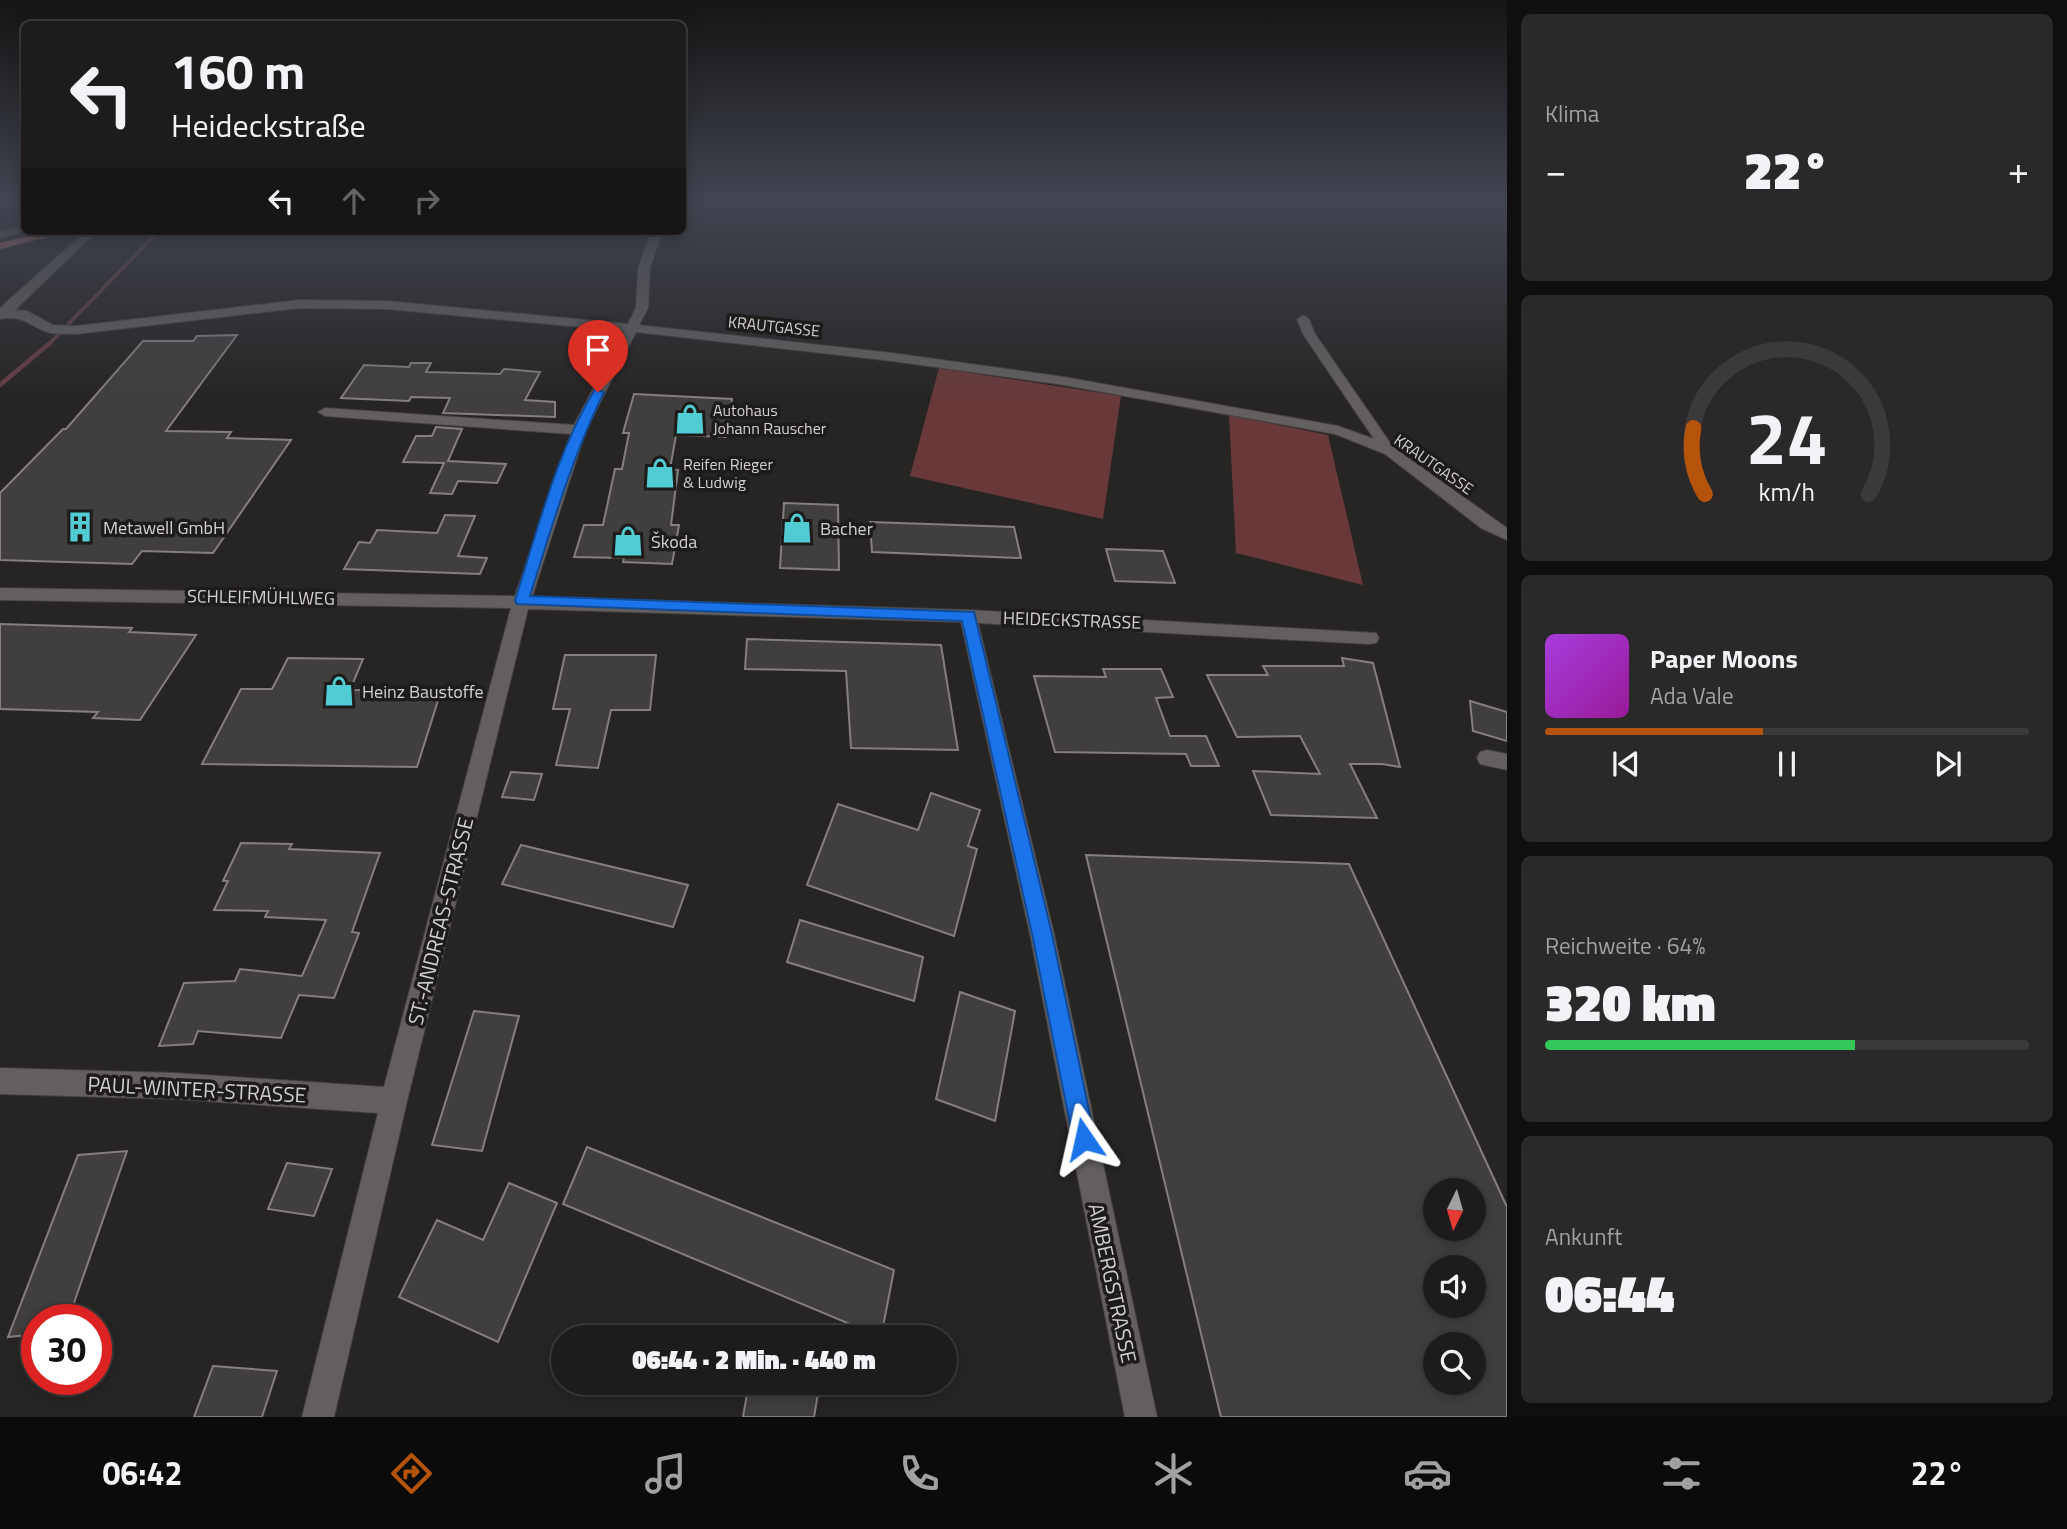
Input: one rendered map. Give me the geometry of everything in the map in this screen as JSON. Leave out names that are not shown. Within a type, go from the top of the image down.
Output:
[{"type":"street","points":[[2,313],[52,267]]},
{"type":"street","name":"ST.-ANDREAS-STRASSE","points":[[318,1417],[394,1101],[522,600],[579,430],[642,308],[644,267]]},
{"type":"street","name":"KRAUTGASSE","points":[[2,313],[23,314],[51,329],[76,330],[257,308],[345,303],[633,328],[892,357],[1051,379],[1338,430],[1390,451],[1507,535]]},
{"type":"street","points":[[1303,319],[1309,334],[1390,451]]},
{"type":"street","points":[[1313,424],[1333,421],[1345,415],[1356,404]]},
{"type":"street","points":[[325,412],[579,430]]},
{"type":"street","name":"SCHLEIFMÜHLWEG","points":[[0,594],[522,600]]},
{"type":"street","name":"HEIDECKSTRASSE","points":[[522,600],[1156,623],[1370,638]]},
{"type":"street","name":"AMBERGSTRASSE","points":[[968,616],[1042,934],[1141,1417]]},
{"type":"street","name":"PAUL-WINTER-STRASSE","points":[[0,1081],[175,1086],[394,1101]]},
{"type":"shaded area","points":[[939,368],[1121,396],[1103,519],[910,476]]},
{"type":"shaded area","points":[[1229,415],[1328,435],[1363,585],[1236,553]]},
{"type":"building","points":[[237,335],[166,431],[231,432],[227,438],[291,440],[213,553],[142,551],[132,564],[0,560],[0,493],[66,429],[143,341],[193,341],[197,336]]},
{"type":"building","points":[[411,363],[431,363],[426,372],[500,374],[504,369],[540,372],[525,400],[555,402],[555,417],[443,413],[450,398],[411,397],[409,401],[341,398],[364,365],[409,367]]},
{"type":"building","points":[[634,394],[732,399],[726,437],[676,435],[670,469],[678,470],[671,525],[679,525],[672,564],[623,562],[624,558],[574,557],[584,525],[603,525],[615,469],[622,469],[629,433],[623,433]]},
{"type":"building","points":[[436,427],[462,429],[448,461],[506,464],[497,483],[458,481],[452,494],[430,493],[444,463],[403,462],[416,436],[432,436]]},
{"type":"building","points":[[784,503],[838,505],[839,570],[780,568]]},
{"type":"building","points":[[445,515],[475,516],[458,556],[487,558],[480,574],[344,569],[359,542],[370,543],[377,530],[437,533]]},
{"type":"building","points":[[870,522],[1014,527],[1021,558],[872,552]]},
{"type":"building","points":[[1106,549],[1163,551],[1175,583],[1115,581]]},
{"type":"building","points":[[0,624],[132,628],[129,632],[196,635],[140,720],[93,718],[98,712],[0,709]]},
{"type":"building","points":[[747,639],[941,645],[958,750],[851,748],[846,671],[745,669]]},
{"type":"building","points":[[565,655],[656,655],[650,710],[611,710],[598,768],[556,765],[570,709],[553,709]]},
{"type":"building","points":[[288,658],[363,659],[350,690],[441,691],[417,767],[202,764],[241,689],[272,689]]},
{"type":"building","points":[[1342,658],[1373,663],[1400,767],[1350,764],[1377,818],[1271,815],[1253,771],[1320,774],[1300,736],[1237,737],[1207,675],[1268,675],[1263,666],[1344,666]]},
{"type":"building","points":[[1103,669],[1161,669],[1173,697],[1156,698],[1170,736],[1206,736],[1219,766],[1191,766],[1186,754],[1055,752],[1034,676],[1106,677]]},
{"type":"building","points":[[1470,701],[1507,712],[1507,741],[1473,731]]},
{"type":"building","points":[[511,772],[542,774],[534,800],[502,797]]},
{"type":"building","points":[[931,793],[980,810],[968,846],[977,849],[954,936],[807,885],[838,804],[918,830]]},
{"type":"building","points":[[241,843],[292,844],[289,849],[380,853],[352,932],[359,933],[334,998],[299,995],[281,1038],[198,1031],[193,1044],[159,1046],[184,983],[235,981],[240,969],[302,976],[326,920],[265,917],[268,911],[214,910],[228,881],[223,881]]},
{"type":"building","points":[[521,845],[688,885],[673,927],[502,884]]},
{"type":"building","points":[[1086,855],[1349,864],[1507,1207],[1507,1417],[1221,1417]]},
{"type":"building","points":[[800,920],[923,957],[914,1001],[787,962]]},
{"type":"building","points":[[960,992],[1015,1011],[995,1121],[936,1099]]},
{"type":"building","points":[[474,1011],[519,1016],[482,1151],[432,1145]]},
{"type":"building","points":[[587,1147],[894,1270],[883,1325],[852,1325],[563,1204]]},
{"type":"building","points":[[127,1151],[74,1304],[21,1304],[21,1336],[8,1337],[78,1155]]},
{"type":"building","points":[[287,1163],[332,1169],[314,1216],[268,1209]]},
{"type":"building","points":[[509,1183],[557,1203],[498,1342],[399,1297],[437,1220],[483,1240]]},
{"type":"building","points":[[213,1366],[277,1371],[262,1417],[194,1417]]},
{"type":"building","points":[[747,1395],[818,1395],[814,1417],[743,1417]]},
{"type":"waterway","points":[[50,343],[124,267]]},
{"type":"waterway","points":[[0,385],[50,343]]},
{"type":"place","name":"Autohaus Johann Rauscher","points":[[690,419]]},
{"type":"place","name":"Reifen Rieger & Ludwig","points":[[660,473]]},
{"type":"place","name":"Metawell GmbH","points":[[80,527]]},
{"type":"place","name":"Bacher","points":[[797,528]]},
{"type":"place","name":"Škoda","points":[[628,541]]},
{"type":"place","name":"Heinz Baustoffe","points":[[339,691]]},
{"type":"route","points":[[598,392],[579,430],[522,600],[968,616],[1042,934],[1084,1139]]}]
